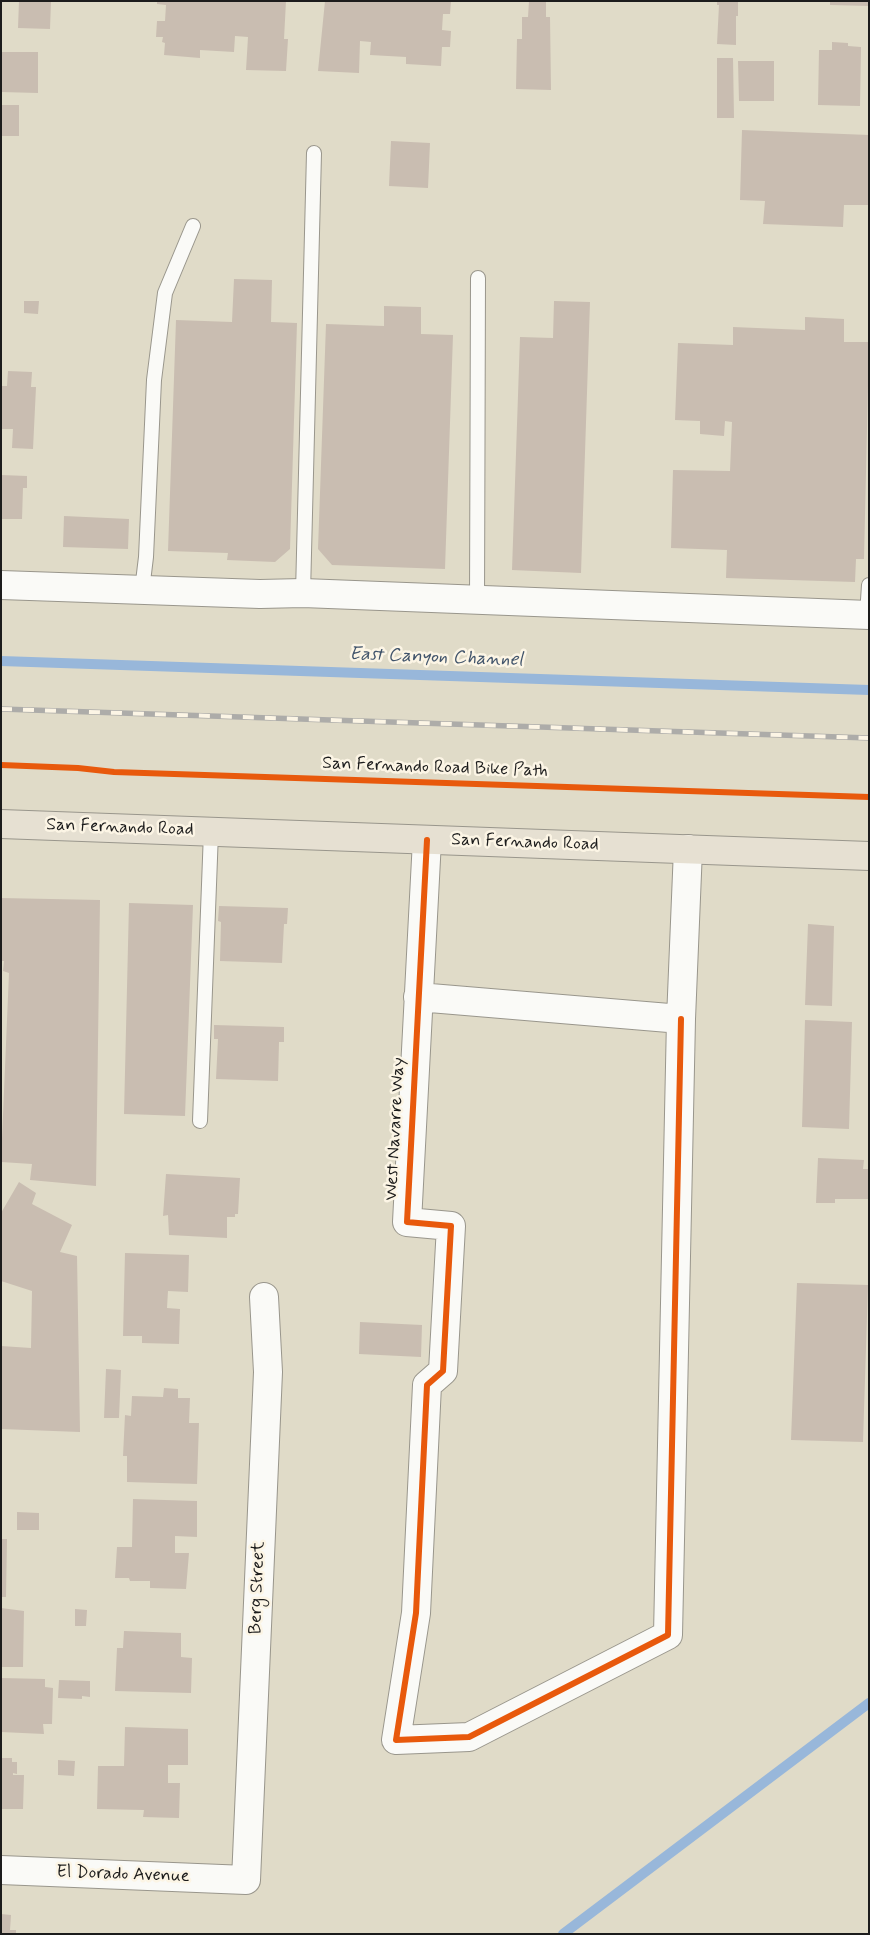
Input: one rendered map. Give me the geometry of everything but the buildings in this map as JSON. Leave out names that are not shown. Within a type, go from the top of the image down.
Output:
[{"type":"main road","name":"San Fernando Road","points":[[1,824],[869,856]]},
{"type":"street","points":[[1,585],[260,594],[303,593],[868,615]]},
{"type":"street","name":"West Navarre Way","points":[[427,840],[407,1222],[451,1226],[443,1371],[427,1385],[416,1613],[396,1740],[469,1737],[668,1635],[681,1019]]},
{"type":"street","points":[[418,997],[681,1019],[688,849]]},
{"type":"street","name":"Berg Street","points":[[246,1880],[268,1372],[264,1297]]},
{"type":"street","name":"El Dorado Avenue","points":[[1,1870],[246,1880]]},
{"type":"lane","points":[[303,593],[314,153]]},
{"type":"lane","points":[[142,590],[154,380],[164,303],[166,293],[193,226]]},
{"type":"lane","points":[[477,601],[478,278]]},
{"type":"lane","points":[[868,615],[869,585]]},
{"type":"lane","points":[[200,1120],[211,832]]},
{"type":"waterway","name":"East Canyon Channel","points":[[1,661],[869,690]]},
{"type":"waterway","points":[[563,1934],[869,1703]]},
{"type":"railway","points":[[1,709],[869,738]]},
{"type":"cycle path","name":"San Fernando Road Bike Path","points":[[1,765],[78,768],[114,772],[869,797]]},
{"type":"cycle path","points":[[427,840],[407,1222],[451,1226],[443,1371],[427,1385],[416,1613],[396,1740],[469,1737],[668,1635],[681,1019]]}]
